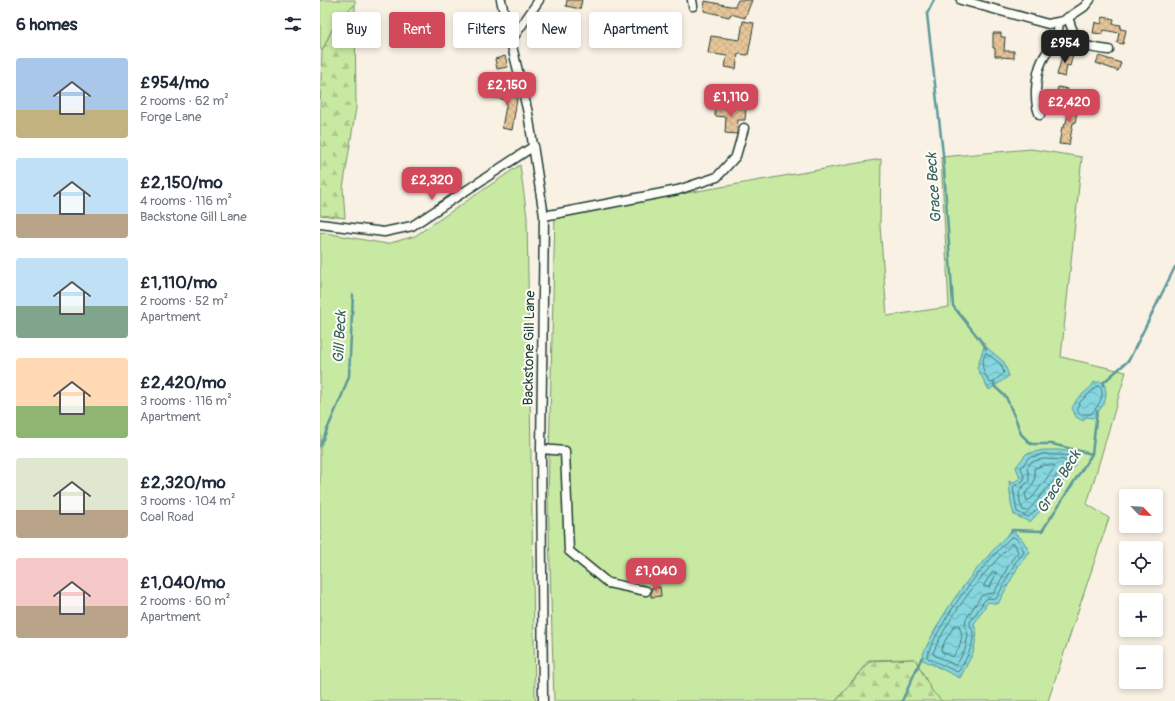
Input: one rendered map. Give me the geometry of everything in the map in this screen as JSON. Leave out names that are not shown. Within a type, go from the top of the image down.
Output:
[{"type":"street","name":"Backstone Gill Lane","points":[[501,0],[504,12]]},
{"type":"street","points":[[519,30],[540,0]]},
{"type":"street","points":[[962,0],[1048,24],[1059,22],[1068,17],[1084,7],[1090,0]]},
{"type":"street","points":[[1068,17],[1072,31],[1080,43],[1088,48],[1109,50]]},
{"type":"street","points":[[1040,115],[1036,109],[1039,70],[1042,61],[1058,34],[1059,22]]},
{"type":"street","name":"Backstone Gill Lane","points":[[513,48],[528,113],[544,216],[541,449],[543,701]]},
{"type":"street","points":[[544,216],[678,190],[717,177],[736,156],[744,128]]},
{"type":"street","points":[[320,224],[384,232],[412,226],[534,146]]},
{"type":"street","points":[[541,449],[565,450],[569,551],[608,583],[646,591]]},
{"type":"green space","points":[[320,0],[355,0],[355,5],[346,12],[332,12],[332,30],[322,51],[320,48]]},
{"type":"green space","points":[[355,5],[355,12],[346,12]]},
{"type":"green space","points":[[332,30],[332,48],[355,48],[356,108],[343,188],[345,218],[320,215],[320,110],[322,51]]},
{"type":"green space","points":[[1031,149],[1082,157],[1061,357],[1126,372],[1087,504],[1109,518],[1048,701],[942,701],[932,691],[915,659],[869,660],[836,701],[554,701],[548,497],[555,216],[881,159],[880,226],[887,316],[949,307],[941,157]]},
{"type":"green space","points":[[520,165],[527,217],[536,701],[320,701],[320,232],[387,244],[415,236]]},
{"type":"green space","points":[[915,659],[932,691],[942,701],[836,701],[870,661]]},
{"type":"water","points":[[984,346],[1004,362],[1009,376],[989,390],[977,368]]},
{"type":"water","points":[[1094,382],[1104,382],[1106,398],[1103,406],[1093,418],[1085,417],[1083,421],[1076,417],[1072,408],[1077,399],[1091,387]]},
{"type":"water","points":[[1043,450],[1060,450],[1078,453],[1074,467],[1043,508],[1030,522],[1014,515],[1011,504],[1009,481],[1014,482],[1020,478],[1016,467],[1026,454]]},
{"type":"water","points":[[1012,530],[1022,539],[1030,552],[1019,565],[998,604],[988,602],[974,624],[977,634],[973,653],[960,678],[921,659],[939,623],[960,590],[985,559]]},
{"type":"building","points":[[567,0],[582,0],[580,9],[566,6]]},
{"type":"building","points":[[738,0],[752,0],[745,18],[731,14],[729,17],[704,11],[705,1],[735,6]]},
{"type":"building","points":[[1103,17],[1114,19],[1113,24],[1121,25],[1120,29],[1126,30],[1123,44],[1117,43],[1119,33],[1104,30],[1103,34],[1093,33],[1095,22],[1101,24]]},
{"type":"building","points":[[743,21],[754,23],[748,55],[738,54],[736,69],[725,67],[727,56],[708,53],[711,36],[740,40]]},
{"type":"building","points":[[993,33],[1001,33],[1001,37],[1005,37],[1004,51],[1014,51],[1014,58],[995,56],[995,48],[993,48]]},
{"type":"building","points":[[1063,53],[1073,55],[1070,66],[1067,65],[1065,77],[1057,75]]},
{"type":"building","points":[[505,56],[508,67],[497,69],[495,59]]},
{"type":"building","points":[[1099,56],[1121,63],[1118,71],[1096,63]]},
{"type":"building","points":[[1058,87],[1068,89],[1065,104],[1055,102]]},
{"type":"building","points":[[490,89],[518,93],[512,130],[502,128],[507,100],[489,97]]},
{"type":"building","points":[[1071,100],[1079,101],[1069,145],[1059,144],[1062,127],[1064,127],[1066,123]]},
{"type":"building","points":[[715,107],[746,108],[745,120],[738,120],[737,134],[725,133],[726,117],[715,116]]},
{"type":"building","points":[[660,587],[661,596],[651,597],[651,588]]},
{"type":"waterway","name":"Grace Beck","points":[[934,0],[927,14],[943,154],[953,306],[986,349]]},
{"type":"waterway","points":[[1103,385],[1104,382],[1129,360],[1175,267]]},
{"type":"waterway","name":"Gill Beck","points":[[320,446],[349,376],[353,295]]},
{"type":"waterway","name":"Grace Beck","points":[[994,383],[994,386],[1006,397],[1021,434],[1031,444],[1052,444],[1092,454]]},
{"type":"waterway","name":"Grace Beck","points":[[1011,532],[1012,530],[1042,531],[1092,454],[1097,411]]},
{"type":"waterway","name":"Grace Beck","points":[[902,701],[922,657]]}]
